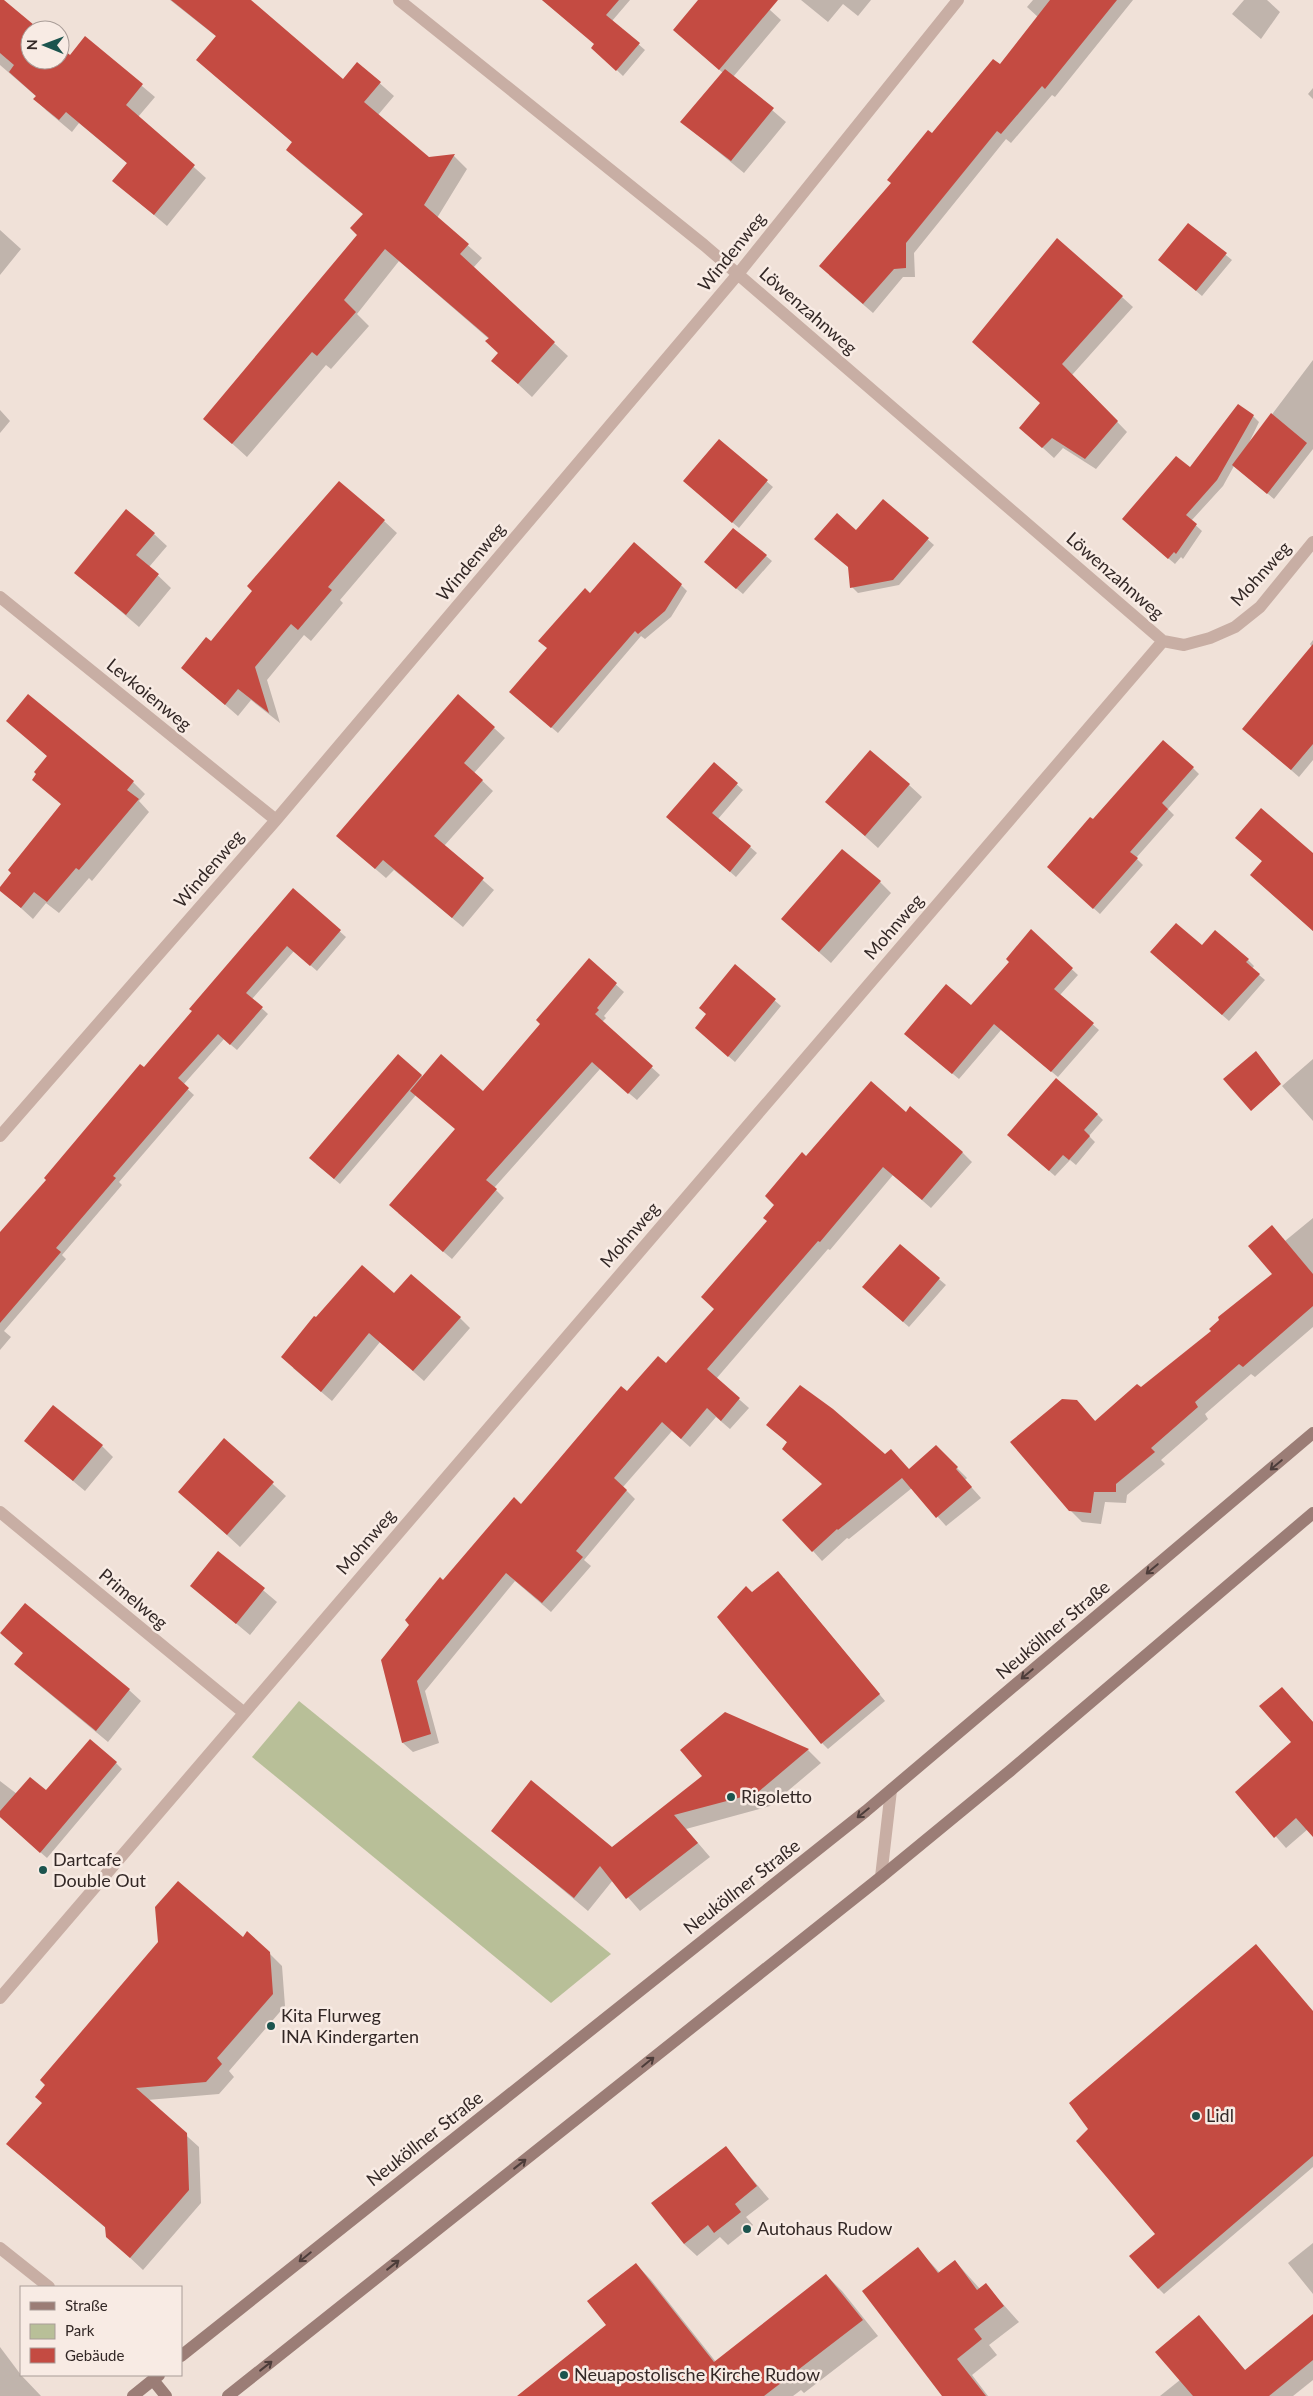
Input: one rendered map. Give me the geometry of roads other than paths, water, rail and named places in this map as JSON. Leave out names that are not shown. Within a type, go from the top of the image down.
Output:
[{"type":"main road","name":"Neuköllner Straße","points":[[182,2355],[891,1790],[1313,1433]]},
{"type":"main road","points":[[228,2396],[881,1877],[1018,1765],[1313,1513]]},
{"type":"main road","points":[[133,2396],[154,2376],[166,2396]]},
{"type":"street","name":"Löwenzahnweg","points":[[399,0],[738,274],[1163,641]]},
{"type":"street","name":"Windenweg","points":[[0,1136],[276,820],[738,274],[958,0]]},
{"type":"street","name":"Mohnweg","points":[[0,1998],[243,1712],[1163,641],[1184,645],[1210,638],[1235,627],[1260,607],[1313,542]]},
{"type":"street","name":"Levkoienweg","points":[[0,597],[276,820]]},
{"type":"street","name":"Primelweg","points":[[0,1512],[243,1712]]},
{"type":"street","points":[[881,1877],[891,1790]]},
{"type":"street","points":[[0,2248],[48,2286]]},
{"type":"place","name":"Rigoletto","points":[[731,1797]]},
{"type":"place","name":"Dartcafe Double Out","points":[[43,1870]]},
{"type":"place","name":"Kita Flurweg INA Kindergarten","points":[[271,2026]]},
{"type":"place","name":"Lidl","points":[[1196,2116]]},
{"type":"place","name":"Autohaus Rudow","points":[[747,2229]]},
{"type":"place","name":"Neuapostolische Kirche Rudow","points":[[564,2375]]}]
